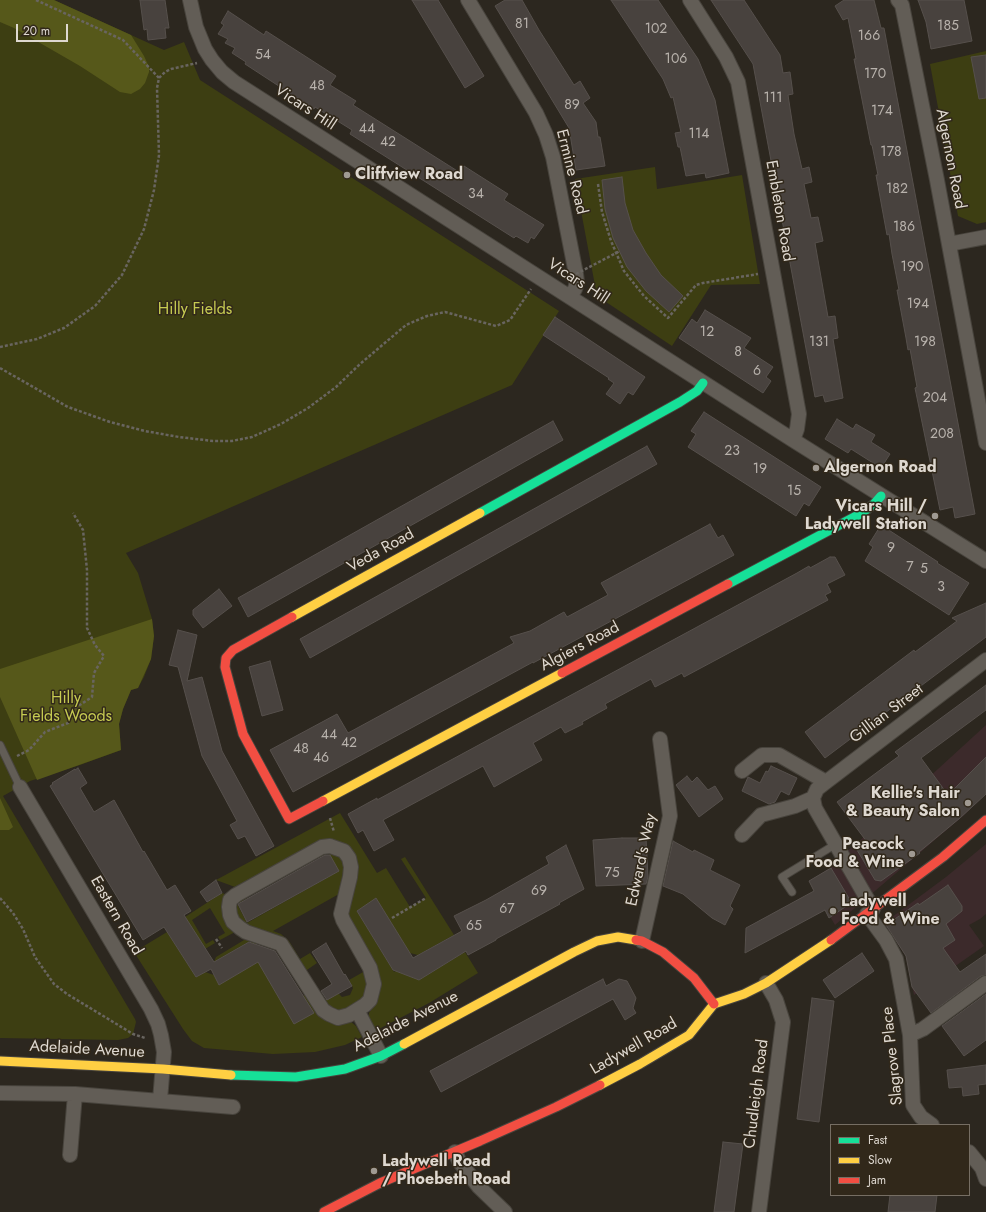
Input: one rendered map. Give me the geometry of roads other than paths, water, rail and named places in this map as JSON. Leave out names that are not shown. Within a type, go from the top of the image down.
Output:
[{"type":"street","name":"Vicars Hill","points":[[190,0],[196,27],[205,49],[222,72],[234,82],[703,383],[986,561]]},
{"type":"street","name":"Ermine Road","points":[[468,0],[536,113],[546,135],[555,165],[576,274],[577,282],[570,297]]},
{"type":"street","name":"Embleton Road","points":[[690,0],[726,57],[738,82],[799,414],[797,429],[793,440]]},
{"type":"street","name":"Algernon Road","points":[[898,0],[902,5],[986,443]]},
{"type":"street","points":[[949,244],[986,237]]},
{"type":"street","name":"Veda Road","points":[[289,819],[243,734],[225,667],[226,658],[233,650],[680,402],[697,391],[703,383]]},
{"type":"street","name":"Algiers Road","points":[[289,819],[862,513],[882,496]]},
{"type":"street","name":"Gillian Street","points":[[742,835],[761,815],[795,806],[813,798],[818,789],[826,782],[986,660]]},
{"type":"street","name":"Edward's Way","points":[[642,941],[670,816],[660,739]]},
{"type":"street","points":[[742,771],[762,755],[779,755],[826,782]]},
{"type":"street","name":"Eastern Road","points":[[20,787],[151,1009],[158,1024],[162,1035],[164,1052],[160,1100]]},
{"type":"street","points":[[813,798],[815,808],[836,844],[870,911]]},
{"type":"street","points":[[714,1004],[744,994],[766,983],[822,946],[943,857],[986,820]]},
{"type":"street","points":[[322,847],[336,847],[344,851],[349,858],[351,867],[341,914],[370,968],[374,984],[370,1000],[357,1010],[338,1018],[323,1010],[281,944],[246,932],[233,922],[230,915],[230,900],[236,894],[322,847]]},
{"type":"street","name":"Slagrove Place","points":[[870,911],[896,959],[910,1035],[913,1105],[921,1118],[930,1124]]},
{"type":"street","name":"Adelaide Avenue","points":[[0,1061],[163,1069],[231,1075],[296,1077],[345,1069],[381,1056],[574,952],[597,941],[618,937],[642,941],[663,952],[694,978],[714,1004]]},
{"type":"street","name":"Chudleigh Road","points":[[759,1212],[783,1022],[776,1000],[766,983]]},
{"type":"street","points":[[910,1035],[923,1029],[986,983]]},
{"type":"street","name":"Ladywell Road","points":[[324,1212],[380,1184],[556,1107],[640,1064],[689,1035],[714,1004]]},
{"type":"street","points":[[357,1010],[381,1056]]},
{"type":"street","points":[[0,1093],[75,1094],[233,1107]]},
{"type":"street","points":[[70,1155],[75,1094]]},
{"type":"street","points":[[455,1152],[459,1161],[479,1187],[505,1212]]},
{"type":"street","points":[[970,1153],[982,1168],[986,1179]]},
{"type":"lane","points":[[0,745],[20,787]]},
{"type":"lane","points":[[792,892],[782,877],[836,844]]},
{"type":"place","name":"Cliffview Road","points":[[347,175]]},
{"type":"place","name":"Algernon Road","points":[[816,468]]},
{"type":"place","name":"Vicars Hill / Ladywell Station","points":[[935,516]]},
{"type":"place","name":"Kellie's Hair & Beauty Salon","points":[[968,803]]},
{"type":"place","name":"Peacock Food & Wine","points":[[912,854]]},
{"type":"place","name":"Ladywell Food & Wine","points":[[833,911]]},
{"type":"place","name":"Ladywell Road / Phoebeth Road","points":[[374,1171]]},
{"type":"park label","name":"Hilly Fields","points":[[195,310]]},
{"type":"park label","name":"Hilly Fields Woods","points":[[66,708]]}]
